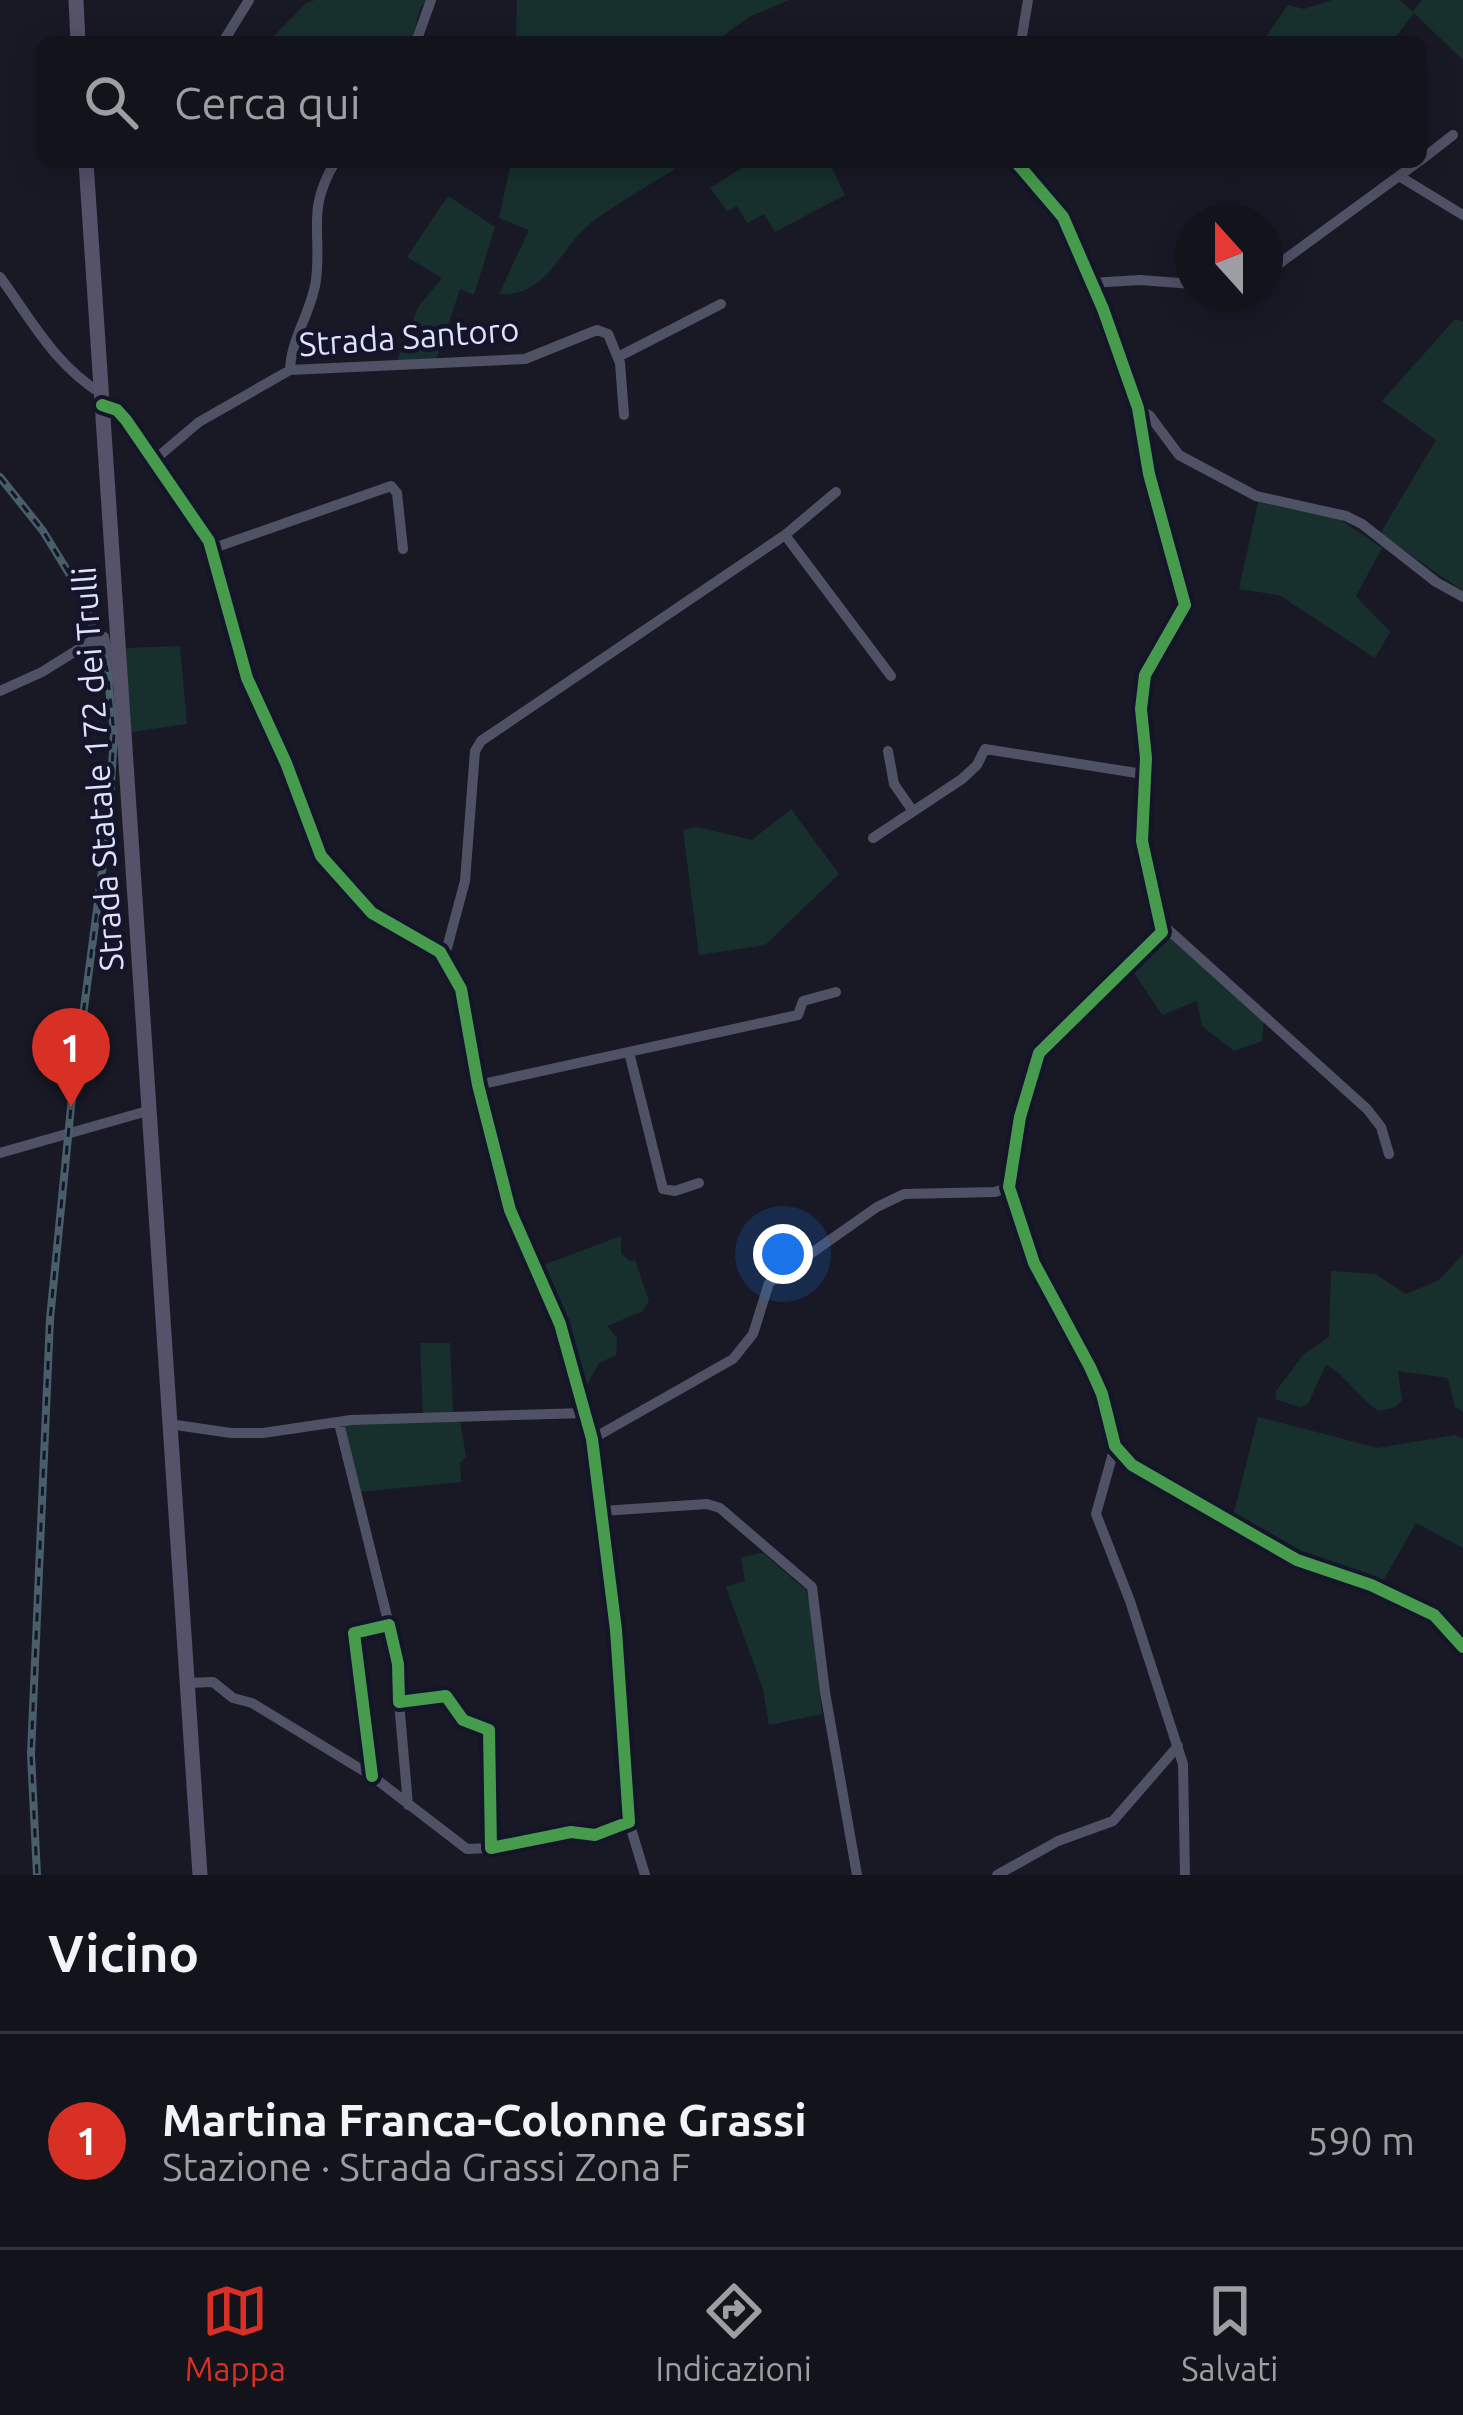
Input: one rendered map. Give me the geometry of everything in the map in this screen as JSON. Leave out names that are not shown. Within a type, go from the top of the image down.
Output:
[{"type":"main road","points":[[76,0],[78,36]]},
{"type":"main road","name":"Strada Statale 172 dei Trulli","points":[[86,168],[200,1875]]},
{"type":"street","points":[[227,36],[249,0]]},
{"type":"street","points":[[418,36],[431,0]]},
{"type":"street","points":[[1022,36],[1028,0]]},
{"type":"street","points":[[1427,155],[1454,134]]},
{"type":"street","points":[[290,370],[316,280],[314,232],[320,188],[332,168]]},
{"type":"street","points":[[1021,168],[1063,217],[1138,408],[1149,474],[1185,605],[1145,675],[1141,709],[1142,841],[1162,923],[1159,940],[1039,1053],[1020,1118],[1009,1187],[1034,1263],[1102,1394],[1115,1446],[1132,1465],[1297,1559],[1371,1585],[1434,1615],[1463,1647]]},
{"type":"street","points":[[1283,261],[1411,168]]},
{"type":"street","points":[[1400,176],[1463,215]]},
{"type":"street","points":[[0,277],[54,354],[126,420],[194,516],[211,549],[247,677],[321,856],[372,913],[440,952],[461,989],[478,1085],[510,1210],[560,1324],[592,1439],[616,1630],[629,1822],[645,1875]]},
{"type":"street","points":[[1090,283],[1175,283]]},
{"type":"street","points":[[623,415],[618,356],[722,304]]},
{"type":"street","name":"Strada Santoro","points":[[152,461],[200,422],[290,370],[525,359],[597,330],[608,334],[618,356]]},
{"type":"street","points":[[1138,408],[1150,416],[1179,455],[1256,496],[1346,516],[1463,597]]},
{"type":"street","points":[[211,549],[391,486],[397,493],[403,548]]},
{"type":"street","points":[[440,952],[447,947],[465,881],[478,743],[785,535],[836,493]]},
{"type":"street","points":[[785,535],[891,676]]},
{"type":"street","points":[[0,691],[104,637],[112,673],[122,690]]},
{"type":"street","points":[[873,838],[972,771],[986,749],[1143,774]]},
{"type":"street","points":[[888,751],[894,784],[912,810]]},
{"type":"street","points":[[1162,923],[1366,1109],[1381,1127],[1389,1154]]},
{"type":"street","points":[[478,1085],[798,1015],[803,1001],[836,992]]},
{"type":"street","points":[[629,1052],[664,1189],[699,1183]]},
{"type":"street","points":[[0,1153],[151,1110]]},
{"type":"street","points":[[592,1439],[733,1359],[753,1334],[769,1283],[877,1207],[904,1194],[995,1192],[1009,1187]]},
{"type":"street","points":[[169,1424],[231,1433],[339,1423],[585,1413]]},
{"type":"street","points":[[339,1423],[398,1664],[408,1805]]},
{"type":"street","points":[[1115,1446],[1096,1514],[1178,1746],[1186,1780],[1184,1875]]},
{"type":"street","points":[[602,1511],[707,1504],[720,1508],[812,1587],[824,1692],[856,1875]]},
{"type":"street","points":[[372,1776],[354,1633],[389,1625]]},
{"type":"street","points":[[188,1683],[213,1682],[232,1698],[252,1703],[372,1776],[467,1849],[571,1832],[595,1835],[629,1822]]},
{"type":"street","points":[[399,1702],[446,1696],[463,1720],[489,1730],[491,1848]]},
{"type":"street","points":[[998,1875],[1069,1835],[1113,1821],[1178,1746]]},
{"type":"green space","points":[[427,0],[420,8],[413,36],[274,36],[306,3]]},
{"type":"green space","points":[[517,0],[789,0],[751,16],[723,36],[516,36]]},
{"type":"green space","points":[[1332,0],[1400,0],[1413,12],[1422,0],[1463,0],[1463,60],[1414,13],[1397,36],[1266,36],[1288,5],[1304,9]]},
{"type":"green space","points":[[510,168],[676,168],[592,222],[542,279],[516,293],[499,294],[529,230],[499,218]]},
{"type":"green space","points":[[742,168],[832,168],[845,195],[775,232],[764,214],[747,223],[737,206],[727,211],[710,188]]},
{"type":"green space","points":[[448,196],[495,227],[474,295],[460,289],[436,361],[396,364],[418,307],[442,278],[407,257]]},
{"type":"green space","points":[[1455,319],[1463,321],[1463,591],[1380,534],[1436,440],[1382,401]]},
{"type":"green space","points":[[1258,502],[1339,519],[1382,548],[1356,596],[1390,632],[1375,658],[1279,595],[1239,589]]},
{"type":"green space","points":[[180,646],[187,724],[131,732],[126,648]]},
{"type":"green space","points":[[791,809],[839,874],[765,945],[699,955],[683,830],[697,827],[752,840]]},
{"type":"green space","points":[[1164,937],[1264,1020],[1262,1041],[1234,1051],[1202,1026],[1197,1001],[1162,1015],[1133,971]]},
{"type":"green space","points":[[621,1236],[621,1254],[635,1260],[649,1301],[643,1311],[607,1326],[617,1338],[616,1355],[599,1363],[583,1392],[538,1267]]},
{"type":"green space","points":[[1463,1254],[1463,1412],[1455,1407],[1448,1378],[1398,1371],[1402,1400],[1396,1407],[1378,1411],[1326,1364],[1308,1404],[1299,1407],[1276,1399],[1276,1391],[1304,1354],[1329,1337],[1331,1271],[1375,1274],[1406,1294],[1439,1280]]},
{"type":"green space","points":[[420,1343],[450,1343],[453,1413],[460,1421],[466,1457],[460,1463],[461,1482],[358,1492],[343,1424],[423,1415]]},
{"type":"green space","points":[[1258,1417],[1378,1448],[1455,1435],[1463,1439],[1463,1548],[1416,1523],[1382,1583],[1303,1563],[1233,1516]]},
{"type":"green space","points":[[763,1553],[805,1589],[810,1602],[822,1714],[769,1725],[763,1689],[726,1587],[745,1581],[741,1557]]},
{"type":"railway","points":[[0,477],[43,531],[81,593],[107,669],[114,733],[109,818],[71,1107],[50,1319],[31,1754],[37,1875]]},
{"type":"cycle path","points":[[1021,168],[1063,217],[1103,309],[1138,408],[1149,474],[1185,605],[1145,675],[1141,709],[1146,758],[1142,841],[1162,932],[1039,1053],[1020,1117],[1009,1187],[1034,1263],[1102,1394],[1115,1446],[1132,1465],[1297,1560],[1371,1585],[1434,1615],[1463,1647]]},
{"type":"cycle path","points":[[102,405],[117,410],[126,420],[209,541],[247,678],[321,856],[372,913],[440,952],[461,989],[478,1085],[510,1210],[560,1324],[592,1439],[616,1630],[629,1822],[595,1835],[571,1832],[491,1848],[489,1730],[463,1720],[446,1696],[399,1702],[398,1664],[389,1625],[354,1633],[372,1776]]},
{"type":"place","name":"Martina Franca-Colonne Grassi","points":[[71,1107]]}]
